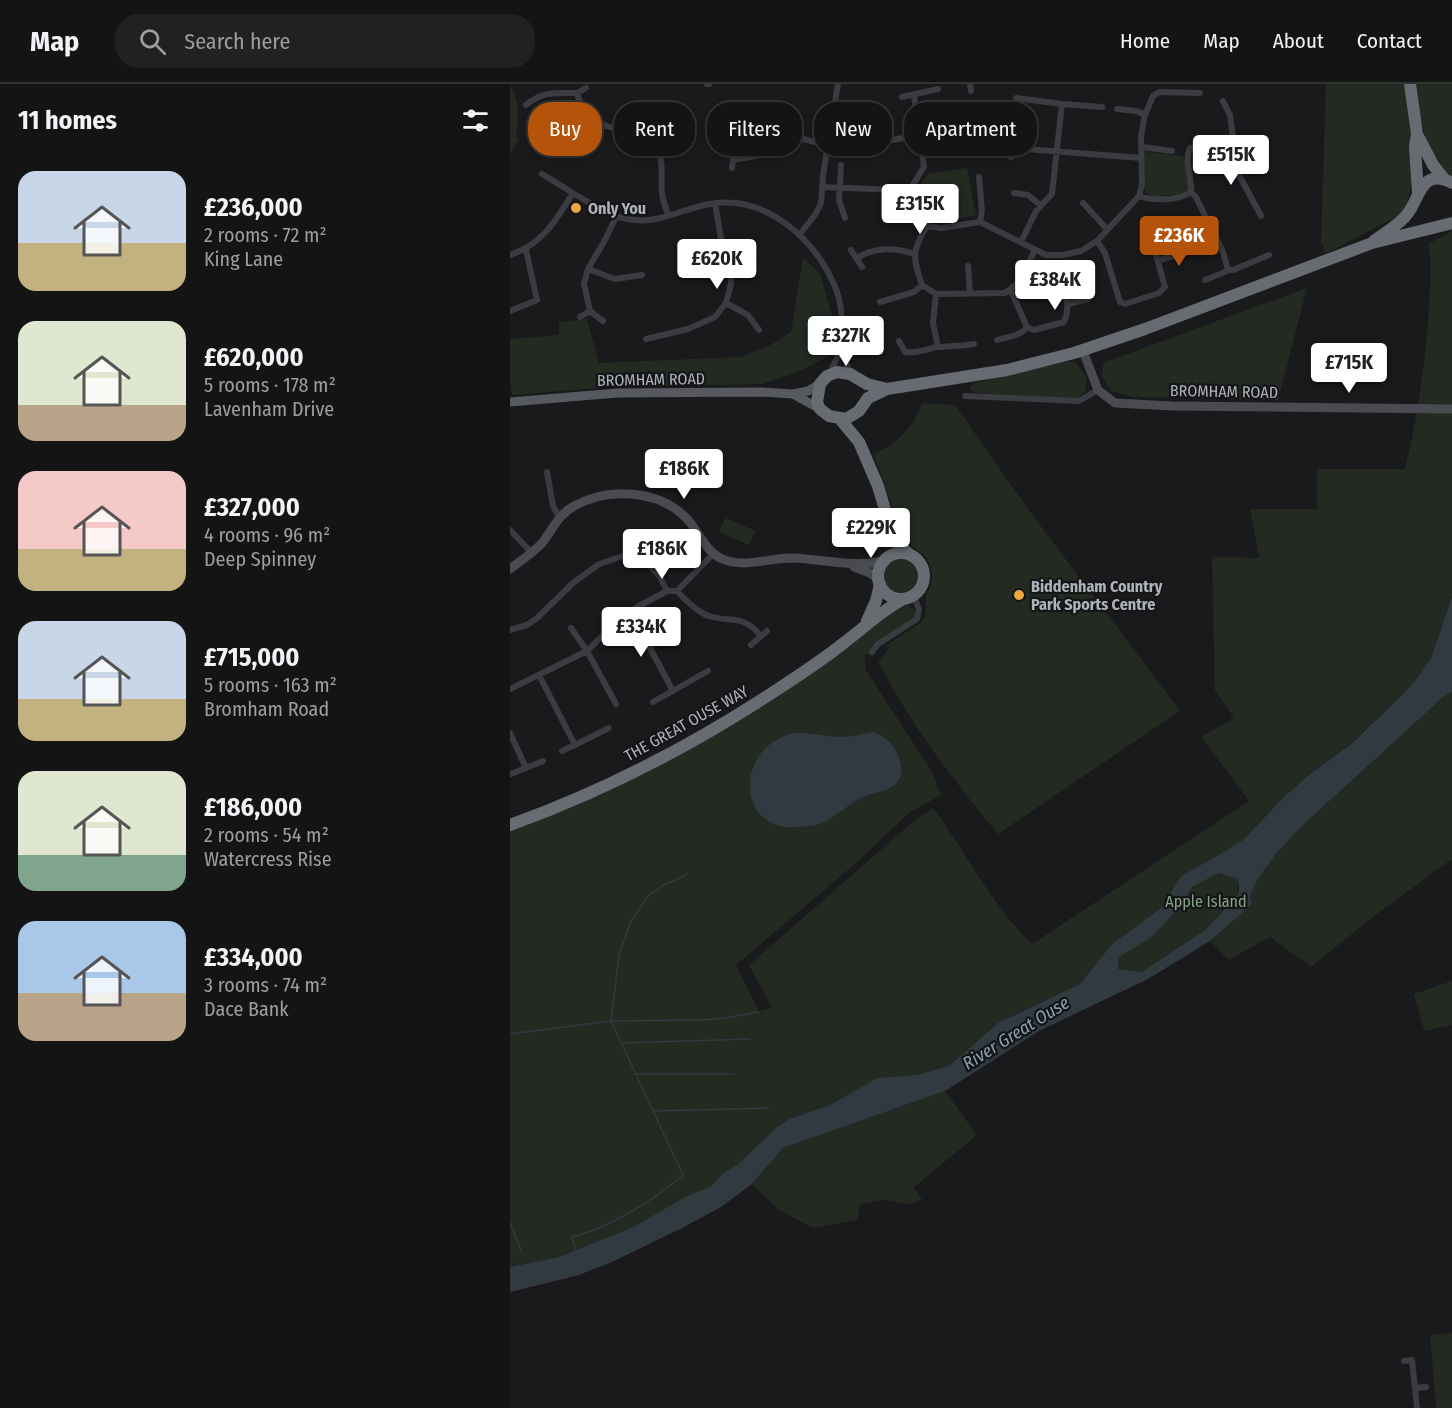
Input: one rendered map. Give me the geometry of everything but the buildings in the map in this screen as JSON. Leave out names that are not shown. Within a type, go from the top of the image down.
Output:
[{"type":"highway","points":[[1410,84],[1417,134],[1415,147],[1416,208],[1422,220],[1434,226]]},
{"type":"highway","points":[[1417,134],[1433,165],[1449,182]]},
{"type":"highway","points":[[1372,243],[1409,213],[1417,197],[1430,181],[1449,182]]},
{"type":"highway","points":[[887,389],[837,372],[824,380],[817,396],[820,409],[829,416],[840,419],[852,416],[874,394],[887,389],[1007,370],[1083,351],[1372,243],[1452,223]]},
{"type":"highway","points":[[854,377],[863,388],[859,442]]},
{"type":"highway","points":[[840,419],[859,442],[878,486],[891,530],[898,544],[918,559],[924,573],[923,583],[909,597],[889,595],[879,581],[879,570],[885,560],[891,530]]},
{"type":"highway","points":[[885,560],[899,552],[909,554]]},
{"type":"highway","name":"THE GREAT OUSE WAY","points":[[865,625],[876,601],[879,581]]},
{"type":"highway","name":"THE GREAT OUSE WAY","points":[[510,825],[608,784],[694,740],[778,690],[841,646],[886,609],[909,597]]},
{"type":"main road","name":"BROMHAM ROAD","points":[[510,402],[617,393],[761,392],[793,394],[813,389],[824,380]]},
{"type":"main road","name":"BROMHAM ROAD","points":[[793,394],[820,409]]},
{"type":"street","points":[[835,102],[838,84]]},
{"type":"street","points":[[526,105],[543,94],[577,93],[586,88]]},
{"type":"street","points":[[902,97],[938,89]]},
{"type":"street","points":[[577,93],[581,109],[592,120],[607,128],[647,136],[656,145],[660,154],[661,190],[668,215]]},
{"type":"street","points":[[927,226],[941,228],[980,222],[1046,255],[1063,255],[1081,250],[1097,241],[1139,196],[1142,184],[1141,136],[1145,115],[1155,94],[1200,93]]},
{"type":"street","points":[[914,95],[915,102]]},
{"type":"street","points":[[1016,98],[1102,107]]},
{"type":"street","points":[[1223,101],[1230,115],[1238,173],[1261,216]]},
{"type":"street","points":[[1021,242],[1040,205],[1052,194],[1062,104]]},
{"type":"street","points":[[1118,109],[1137,111],[1145,115]]},
{"type":"street","points":[[733,160],[765,154],[784,142],[804,139],[814,142]]},
{"type":"street","points":[[1139,196],[1152,201],[1186,196],[1191,192],[1192,184],[1187,155],[1190,148],[1235,144]]},
{"type":"street","points":[[1142,147],[1172,150]]},
{"type":"street","points":[[1037,150],[1141,159]]},
{"type":"street","points":[[732,168],[733,156]]},
{"type":"street","points":[[800,234],[819,210],[826,156]]},
{"type":"street","points":[[907,194],[924,167],[923,156]]},
{"type":"street","points":[[841,165],[839,200],[845,218]]},
{"type":"street","points":[[542,174],[616,217],[636,221],[651,220],[716,203],[741,204],[757,208],[778,218],[800,234],[828,273],[842,310],[842,346],[854,377]]},
{"type":"street","points":[[979,177],[982,210],[980,222]]},
{"type":"street","points":[[822,187],[898,190],[907,194],[916,204],[927,226]]},
{"type":"street","points":[[1191,192],[1196,197],[1223,252],[1228,270]]},
{"type":"street","points":[[510,255],[526,250],[538,240],[556,220],[573,193]]},
{"type":"street","points":[[1014,193],[1028,195],[1040,205]]},
{"type":"street","points":[[1083,202],[1107,229]]},
{"type":"street","points":[[646,339],[688,330],[716,316],[726,303],[731,284],[731,269],[723,250],[716,203]]},
{"type":"street","points":[[603,321],[590,311],[584,284],[588,269],[616,217]]},
{"type":"street","points":[[927,226],[914,254],[922,285],[936,294],[1011,291],[1018,283],[1035,250]]},
{"type":"street","points":[[1097,241],[1105,254],[1120,302],[1125,304],[1159,293],[1165,287],[1151,237]]},
{"type":"street","points":[[857,258],[872,251],[899,248],[914,254]]},
{"type":"street","points":[[510,310],[537,300],[526,250]]},
{"type":"street","points":[[698,268],[723,250]]},
{"type":"street","points":[[851,250],[862,267]]},
{"type":"street","points":[[1159,260],[1193,250]]},
{"type":"street","points":[[1205,280],[1269,255]]},
{"type":"street","points":[[968,266],[970,293]]},
{"type":"street","points":[[588,269],[615,279],[642,275]]},
{"type":"street","points":[[880,302],[914,292],[922,285]]},
{"type":"street","points":[[1011,291],[1027,327],[1034,330],[1064,322],[1069,304],[1063,287]]},
{"type":"street","points":[[936,294],[933,323],[938,347]]},
{"type":"street","points":[[1069,304],[1088,299]]},
{"type":"street","points":[[726,303],[748,315],[759,330]]},
{"type":"street","points":[[580,317],[590,311]]},
{"type":"street","points":[[997,340],[1025,331],[1027,327]]},
{"type":"street","points":[[899,341],[905,352],[911,353],[938,347],[975,344]]},
{"type":"street","points":[[824,380],[842,346]]},
{"type":"street","points":[[965,396],[1079,401],[1098,390],[1083,351]]},
{"type":"street","name":"BROMHAM ROAD","points":[[1098,390],[1115,403],[1125,404],[1452,409]]},
{"type":"street","points":[[547,472],[553,506],[559,517]]},
{"type":"street","points":[[510,569],[541,545],[559,517],[576,505],[603,495],[628,493],[647,496],[666,504],[687,518],[714,553],[733,562],[749,563],[790,558],[849,565],[870,573],[879,581]]},
{"type":"street","points":[[510,541],[513,533],[531,552]]},
{"type":"street","points":[[510,630],[527,626],[573,583],[599,564],[632,553],[641,556]]},
{"type":"street","points":[[510,689],[587,651],[627,614],[667,591],[677,591],[714,553]]},
{"type":"street","points":[[849,565],[885,560]]},
{"type":"street","points":[[648,564],[660,577],[667,591]]},
{"type":"street","points":[[677,591],[698,610],[714,617],[741,620],[753,627],[761,636]]},
{"type":"street","points":[[872,652],[878,644],[917,619],[919,609],[909,597]]},
{"type":"street","points":[[627,614],[643,635],[673,691]]},
{"type":"street","points":[[571,628],[587,651],[616,704]]},
{"type":"street","points":[[751,645],[767,631]]},
{"type":"street","points":[[652,702],[708,671]]},
{"type":"street","points":[[539,675],[575,745]]},
{"type":"street","points":[[562,751],[609,728]]},
{"type":"street","points":[[510,734],[526,768]]},
{"type":"street","points":[[511,774],[543,761]]},
{"type":"street","points":[[1404,1360],[1412,1360],[1417,1408]]},
{"type":"street","points":[[1415,1388],[1426,1387]]},
{"type":"green space","points":[[1326,84],[1405,84],[1412,173],[1406,206],[1399,216],[1324,254],[1324,245],[1321,245]]},
{"type":"green space","points":[[1415,84],[1452,84],[1452,177],[1443,171],[1430,149],[1421,122]]},
{"type":"green space","points":[[510,86],[517,104],[516,138],[519,140],[510,155]]},
{"type":"green space","points":[[1144,152],[1182,156],[1186,160],[1190,188],[1185,193],[1153,197],[1145,192]]},
{"type":"green space","points":[[967,168],[976,215],[937,223],[930,219],[918,188],[928,174]]},
{"type":"green space","points":[[1452,231],[1452,597],[1431,658],[1416,681],[1350,744],[1285,796],[1243,840],[1181,876],[1162,907],[1112,944],[1080,984],[998,1023],[949,1066],[916,1075],[877,1078],[830,1105],[789,1119],[776,1128],[738,1164],[722,1174],[711,1186],[685,1197],[635,1226],[559,1257],[510,1267],[510,830],[610,789],[882,617],[884,619],[908,605],[917,612],[914,619],[872,646],[868,655],[865,654],[865,669],[931,770],[941,795],[910,812],[856,863],[736,965],[759,1011],[772,1008],[749,965],[915,820],[933,808],[992,896],[1032,944],[1249,801],[1201,737],[1234,718],[1215,691],[1212,557],[1259,558],[1250,509],[1317,509],[1317,469],[1405,469],[1416,417],[1426,340],[1431,261],[1428,244]]},
{"type":"green space","points":[[803,258],[820,273],[833,319],[827,357],[804,369],[763,384],[611,387],[512,395],[510,339],[559,335],[559,322],[587,319],[599,363],[741,357],[770,345],[791,332]]},
{"type":"green space","points":[[1307,288],[1278,400],[1133,397],[1111,391],[1102,377],[1103,363]]},
{"type":"green space","points":[[1065,362],[1075,362],[1087,377],[1085,392],[1079,397],[1071,399],[978,393],[969,388],[974,383]]},
{"type":"green space","name":"Biddenham Country Park Sports Centre","points":[[922,403],[955,405],[1028,509],[1180,711],[998,834],[933,751],[904,707],[878,661],[890,648],[885,646],[922,622],[932,572],[926,557],[903,539],[873,454],[904,434],[915,419]]},
{"type":"green space","points":[[725,518],[756,531],[749,545],[719,532]]},
{"type":"green space","points":[[901,557],[914,563],[920,576],[914,589],[901,595],[888,589],[882,576],[888,563]]},
{"type":"green space","points":[[1452,691],[1452,859],[1374,916],[1311,967],[1270,937],[1229,960],[1210,941],[1252,904],[1250,896],[1257,880],[1275,855],[1301,827]]},
{"type":"green space","name":"Apple Island","points":[[1219,873],[1238,879],[1237,896],[1205,930],[1142,972],[1118,969],[1119,957],[1180,906],[1192,887]]},
{"type":"green space","points":[[1452,981],[1452,1025],[1424,1031],[1414,994]]},
{"type":"green space","points":[[945,1091],[977,1135],[914,1187],[922,1200],[910,1204],[883,1200],[860,1204],[857,1220],[813,1228],[779,1210],[752,1184],[783,1148]]},
{"type":"green space","points":[[1452,1333],[1452,1408],[1436,1408],[1430,1335]]},
{"type":"water","name":"River Great Ouse","points":[[1452,597],[1452,691],[1301,827],[1275,855],[1257,880],[1250,896],[1252,904],[1210,941],[1148,979],[1039,1031],[945,1091],[783,1148],[752,1184],[721,1207],[682,1228],[579,1275],[510,1292],[510,1267],[559,1257],[635,1226],[685,1197],[711,1186],[722,1174],[738,1164],[776,1128],[789,1119],[830,1105],[877,1078],[916,1075],[949,1066],[998,1023],[1080,984],[1112,944],[1162,907],[1181,876],[1243,840],[1285,796],[1351,744],[1404,693],[1431,658]],"holes":[[[1219,873],[1238,879],[1237,896],[1205,930],[1142,972],[1118,969],[1119,957],[1152,937],[1180,906],[1192,887]]]},
{"type":"water","points":[[874,732],[891,743],[898,755],[900,776],[893,786],[867,795],[825,822],[812,826],[779,826],[764,818],[755,807],[750,792],[751,776],[756,760],[767,746],[784,736],[798,733],[846,737]]},
{"type":"waterway","points":[[576,1250],[572,1237],[601,1227],[631,1212],[683,1175],[611,1021],[619,955],[631,921],[649,895],[688,872]]},
{"type":"waterway","points":[[510,1034],[611,1021],[701,1020],[759,1012]]},
{"type":"waterway","points":[[622,1043],[750,1039]]},
{"type":"waterway","points":[[636,1074],[734,1074]]},
{"type":"waterway","points":[[653,1111],[769,1108]]},
{"type":"waterway","points":[[510,1222],[522,1253]]},
{"type":"place","name":"Only You","points":[[576,208]]},
{"type":"place","name":"Biddenham Country Park Sports Centre","points":[[1019,595]]}]
